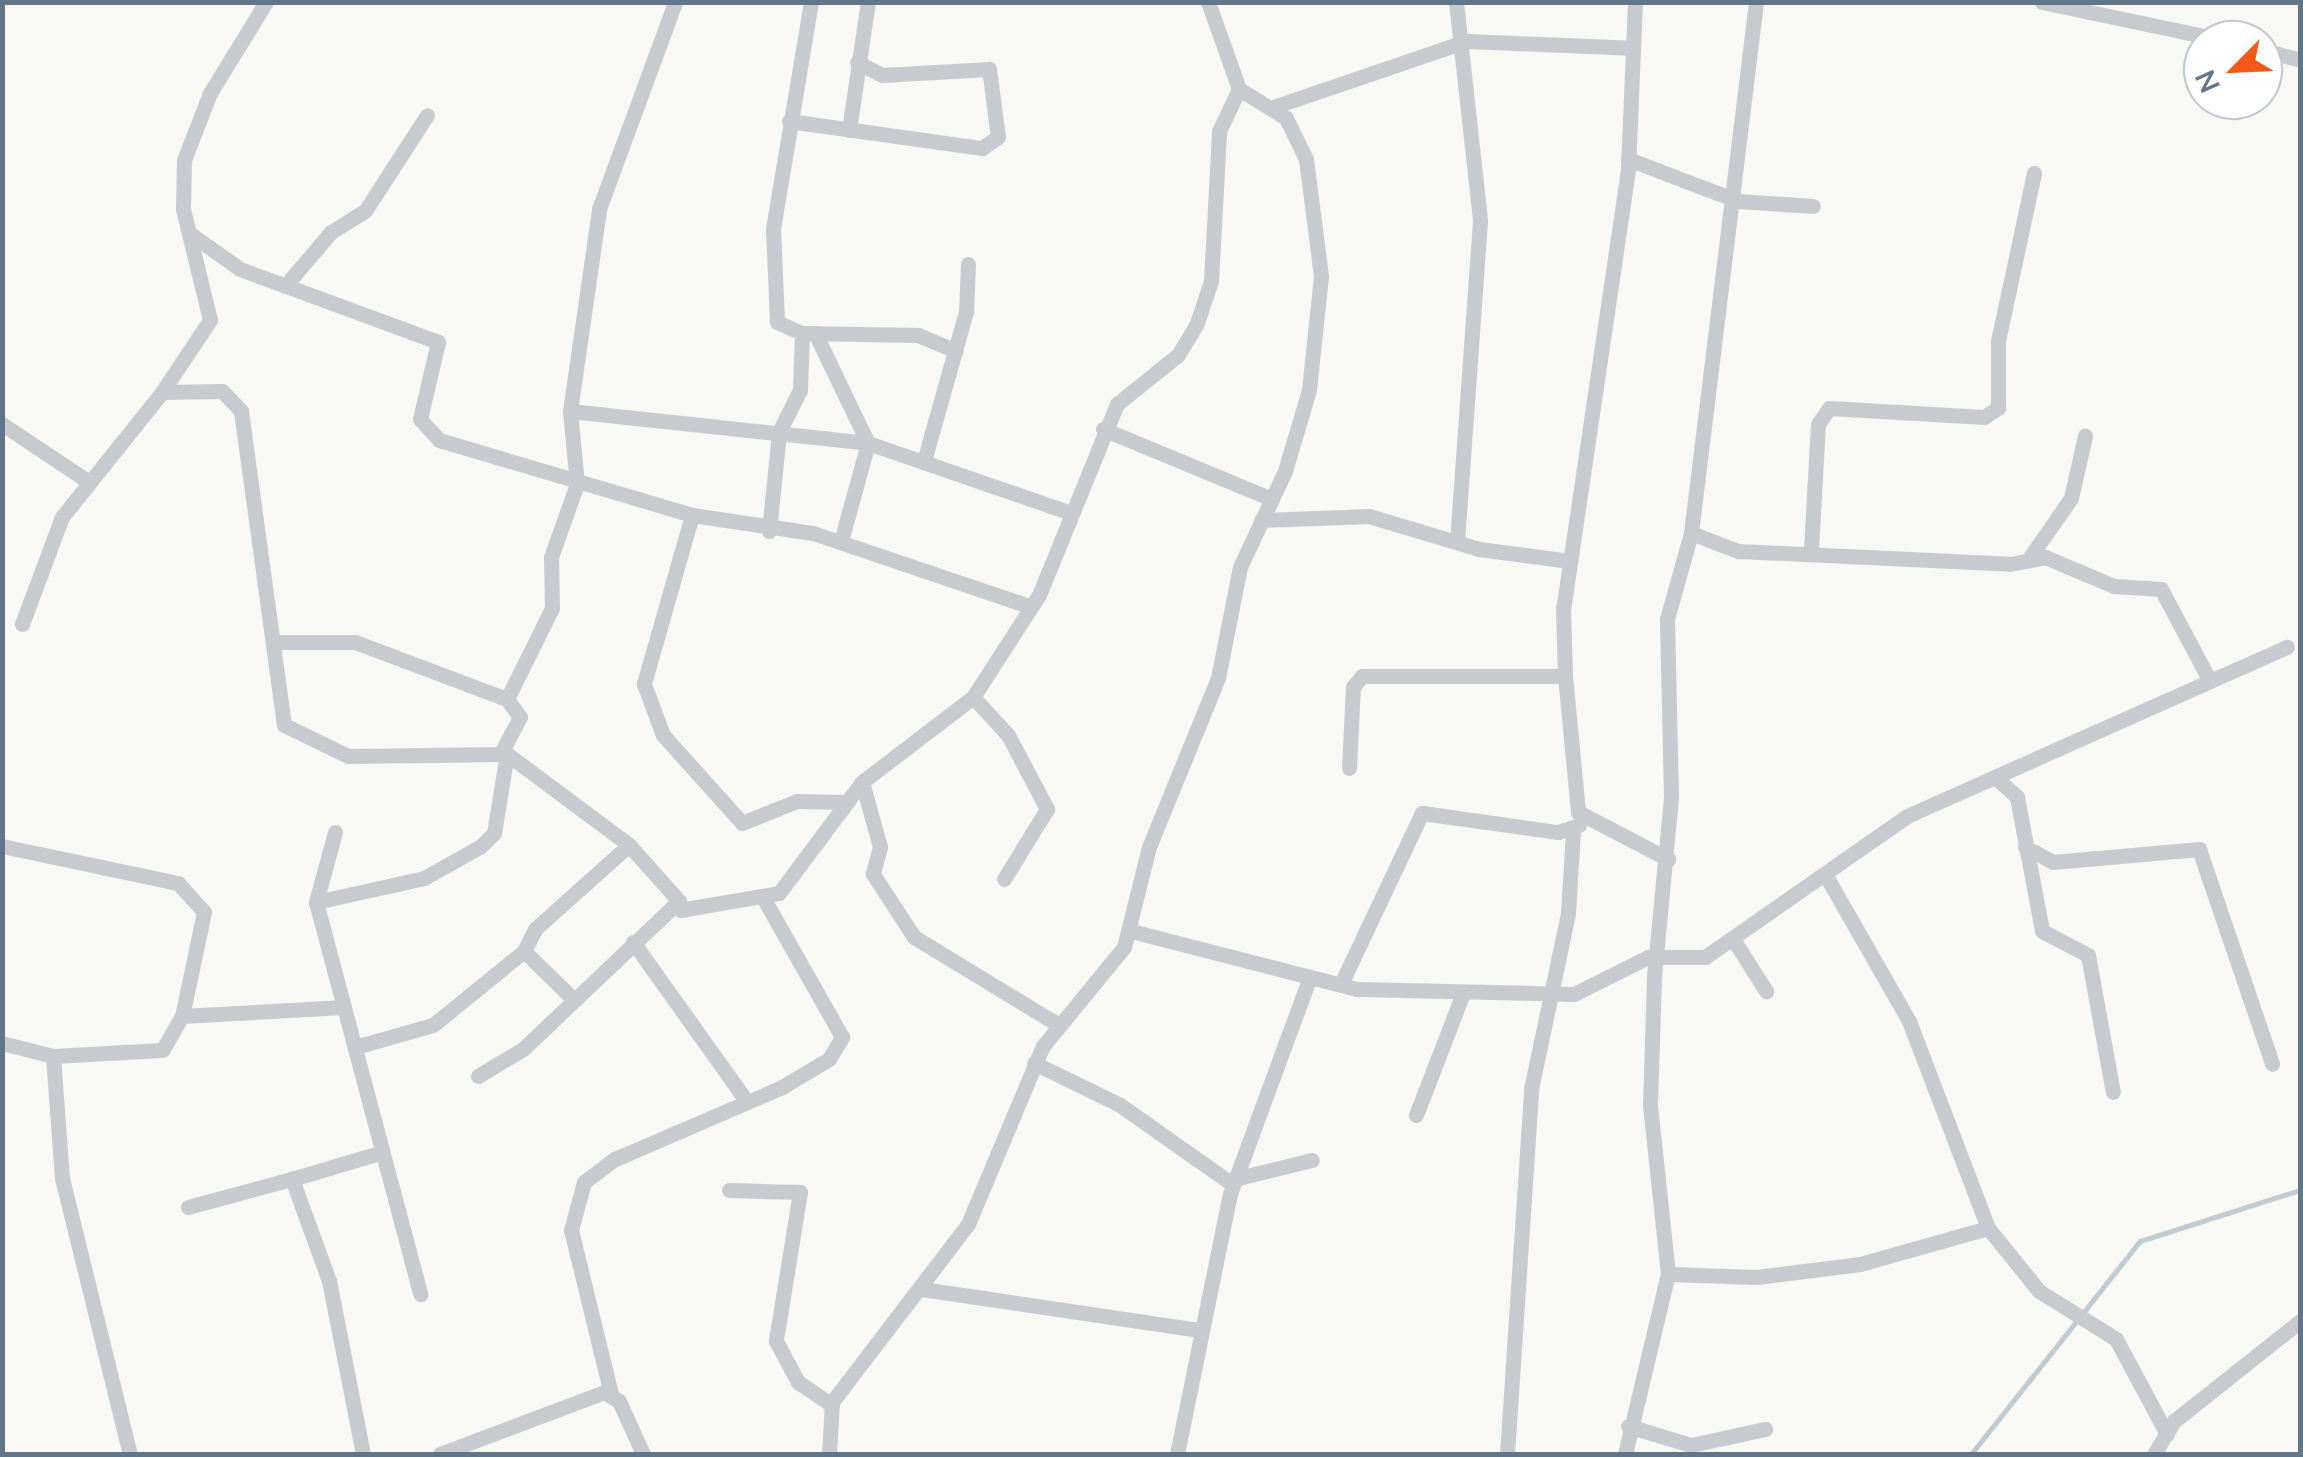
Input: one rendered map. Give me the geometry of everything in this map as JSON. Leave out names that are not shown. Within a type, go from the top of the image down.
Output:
[{"type":"street","points":[[22,624],[86,480],[162,392],[210,320],[192,234],[184,160],[210,93],[266,2]]},
{"type":"street","points":[[507,699],[552,608],[551,557],[577,484],[570,411],[599,208],[675,2]]},
{"type":"street","points":[[811,2],[789,121],[773,309],[777,322],[809,333],[918,335],[956,351]]},
{"type":"street","points":[[849,130],[868,2]]},
{"type":"street","points":[[829,1454],[832,1405],[922,1288],[979,1204],[1034,1063],[1058,1024],[1115,966],[1132,931],[1139,876],[1218,678],[1234,583],[1272,499],[1309,390],[1321,276],[1306,158],[1273,107],[1239,89],[1208,2]]},
{"type":"street","points":[[1456,2],[1467,41],[1480,221],[1458,541]]},
{"type":"street","points":[[1507,1454],[1531,1089],[1568,913],[1573,830],[1578,812],[1565,676],[1570,561],[1628,159],[1636,2]]},
{"type":"street","points":[[1626,1454],[1628,1426],[1668,1274],[1650,1105],[1655,956],[1668,859],[1667,618],[1691,534],[1700,402],[1738,201],[1756,2]]},
{"type":"street","points":[[2042,2],[2183,32]]},
{"type":"street","points":[[1273,107],[1467,41],[1632,48]]},
{"type":"street","points":[[789,121],[982,148],[998,136],[989,69],[882,75],[857,62]]},
{"type":"street","points":[[162,392],[222,391],[241,411],[284,725],[348,756],[504,754],[629,845],[678,901],[680,910],[764,899],[793,879],[862,782],[972,696],[1031,608],[1066,511],[1102,429],[1127,393],[1178,355],[1196,323],[1212,281],[1219,130],[1239,89]]},
{"type":"street","points":[[285,286],[320,242],[365,211],[427,115]]},
{"type":"street","points":[[1628,159],[1738,201],[1813,206]]},
{"type":"street","points":[[1811,549],[1818,424],[1829,408],[1984,417],[1998,408],[1998,340],[2034,173]]},
{"type":"street","points":[[192,234],[218,260],[438,342],[420,420],[438,440],[577,484],[692,514],[841,541],[1031,608]]},
{"type":"street","points":[[924,461],[956,351],[968,264]]},
{"type":"street","points":[[769,531],[779,432],[800,390],[809,333]]},
{"type":"street","points":[[809,333],[868,443],[841,541]]},
{"type":"street","points":[[570,411],[868,443],[1066,511]]},
{"type":"street","points":[[2,424],[86,480]]},
{"type":"street","points":[[1102,429],[1272,499]]},
{"type":"street","points":[[2030,557],[2071,498],[2085,436]]},
{"type":"street","points":[[692,514],[644,684],[662,735],[742,823],[797,800],[845,802]]},
{"type":"street","points":[[1261,520],[1368,516],[1458,541],[1570,561]]},
{"type":"street","points":[[1691,534],[1738,552],[1811,549],[1975,562],[2030,557],[2114,586],[2161,588],[2210,681]]},
{"type":"street","points":[[272,642],[354,642],[507,699],[520,716],[504,754],[494,833],[481,846],[424,878],[316,902]]},
{"type":"street","points":[[1132,931],[1309,979],[1341,984],[1548,995],[1590,989],[1655,956],[1693,960],[1733,939],[1907,816],[2287,648]]},
{"type":"street","points":[[1349,768],[1353,687],[1362,676],[1565,676]]},
{"type":"street","points":[[972,696],[1008,736],[1047,810],[1004,879]]},
{"type":"street","points":[[1995,778],[2017,798],[2042,930],[2088,956],[2113,1092]]},
{"type":"street","points":[[862,782],[880,846],[875,882],[914,936],[1058,1024]]},
{"type":"street","points":[[1578,812],[1668,859]]},
{"type":"street","points":[[1341,984],[1422,813],[1573,830]]},
{"type":"street","points":[[334,832],[316,902],[355,1046],[378,1153],[420,1294]]},
{"type":"street","points":[[355,1046],[433,1024],[524,951],[535,929],[629,845]]},
{"type":"street","points":[[2,846],[194,894],[204,912],[182,1016],[151,1054],[54,1056],[2,1043]]},
{"type":"street","points":[[2026,847],[2053,862],[2199,850],[2272,1064]]},
{"type":"street","points":[[1826,876],[1909,1021],[1988,1228],[2039,1291],[2116,1339],[2167,1434]]},
{"type":"street","points":[[643,1454],[611,1394],[571,1230],[584,1182],[744,1098],[829,1059],[842,1037],[764,899]]},
{"type":"street","points":[[478,1076],[523,1049],[571,997],[678,901]]},
{"type":"street","points":[[1733,939],[1766,991]]},
{"type":"street","points":[[633,942],[744,1098]]},
{"type":"street","points":[[524,951],[571,997]]},
{"type":"street","points":[[1177,1454],[1233,1182],[1309,979]]},
{"type":"street","points":[[1416,1115],[1464,993]]},
{"type":"street","points":[[182,1016],[344,1008]]},
{"type":"street","points":[[54,1056],[62,1178],[130,1454]]},
{"type":"street","points":[[1034,1063],[1120,1105],[1233,1182],[1312,1160]]},
{"type":"street","points":[[188,1207],[378,1153]]},
{"type":"street","points":[[292,1179],[328,1281],[363,1454]]},
{"type":"street","points":[[729,1190],[800,1192],[776,1340],[798,1382],[832,1405]]},
{"type":"street","points":[[1668,1274],[1756,1277],[1860,1264],[1988,1228]]},
{"type":"street","points":[[922,1288],[1200,1330]]},
{"type":"street","points":[[2154,1454],[2167,1434],[2300,1321]]},
{"type":"street","points":[[440,1454],[611,1394]]},
{"type":"street","points":[[1628,1426],[1691,1446],[1765,1429]]},
{"type":"waterway","points":[[1971,1454],[2140,1241],[2300,1190]]}]
